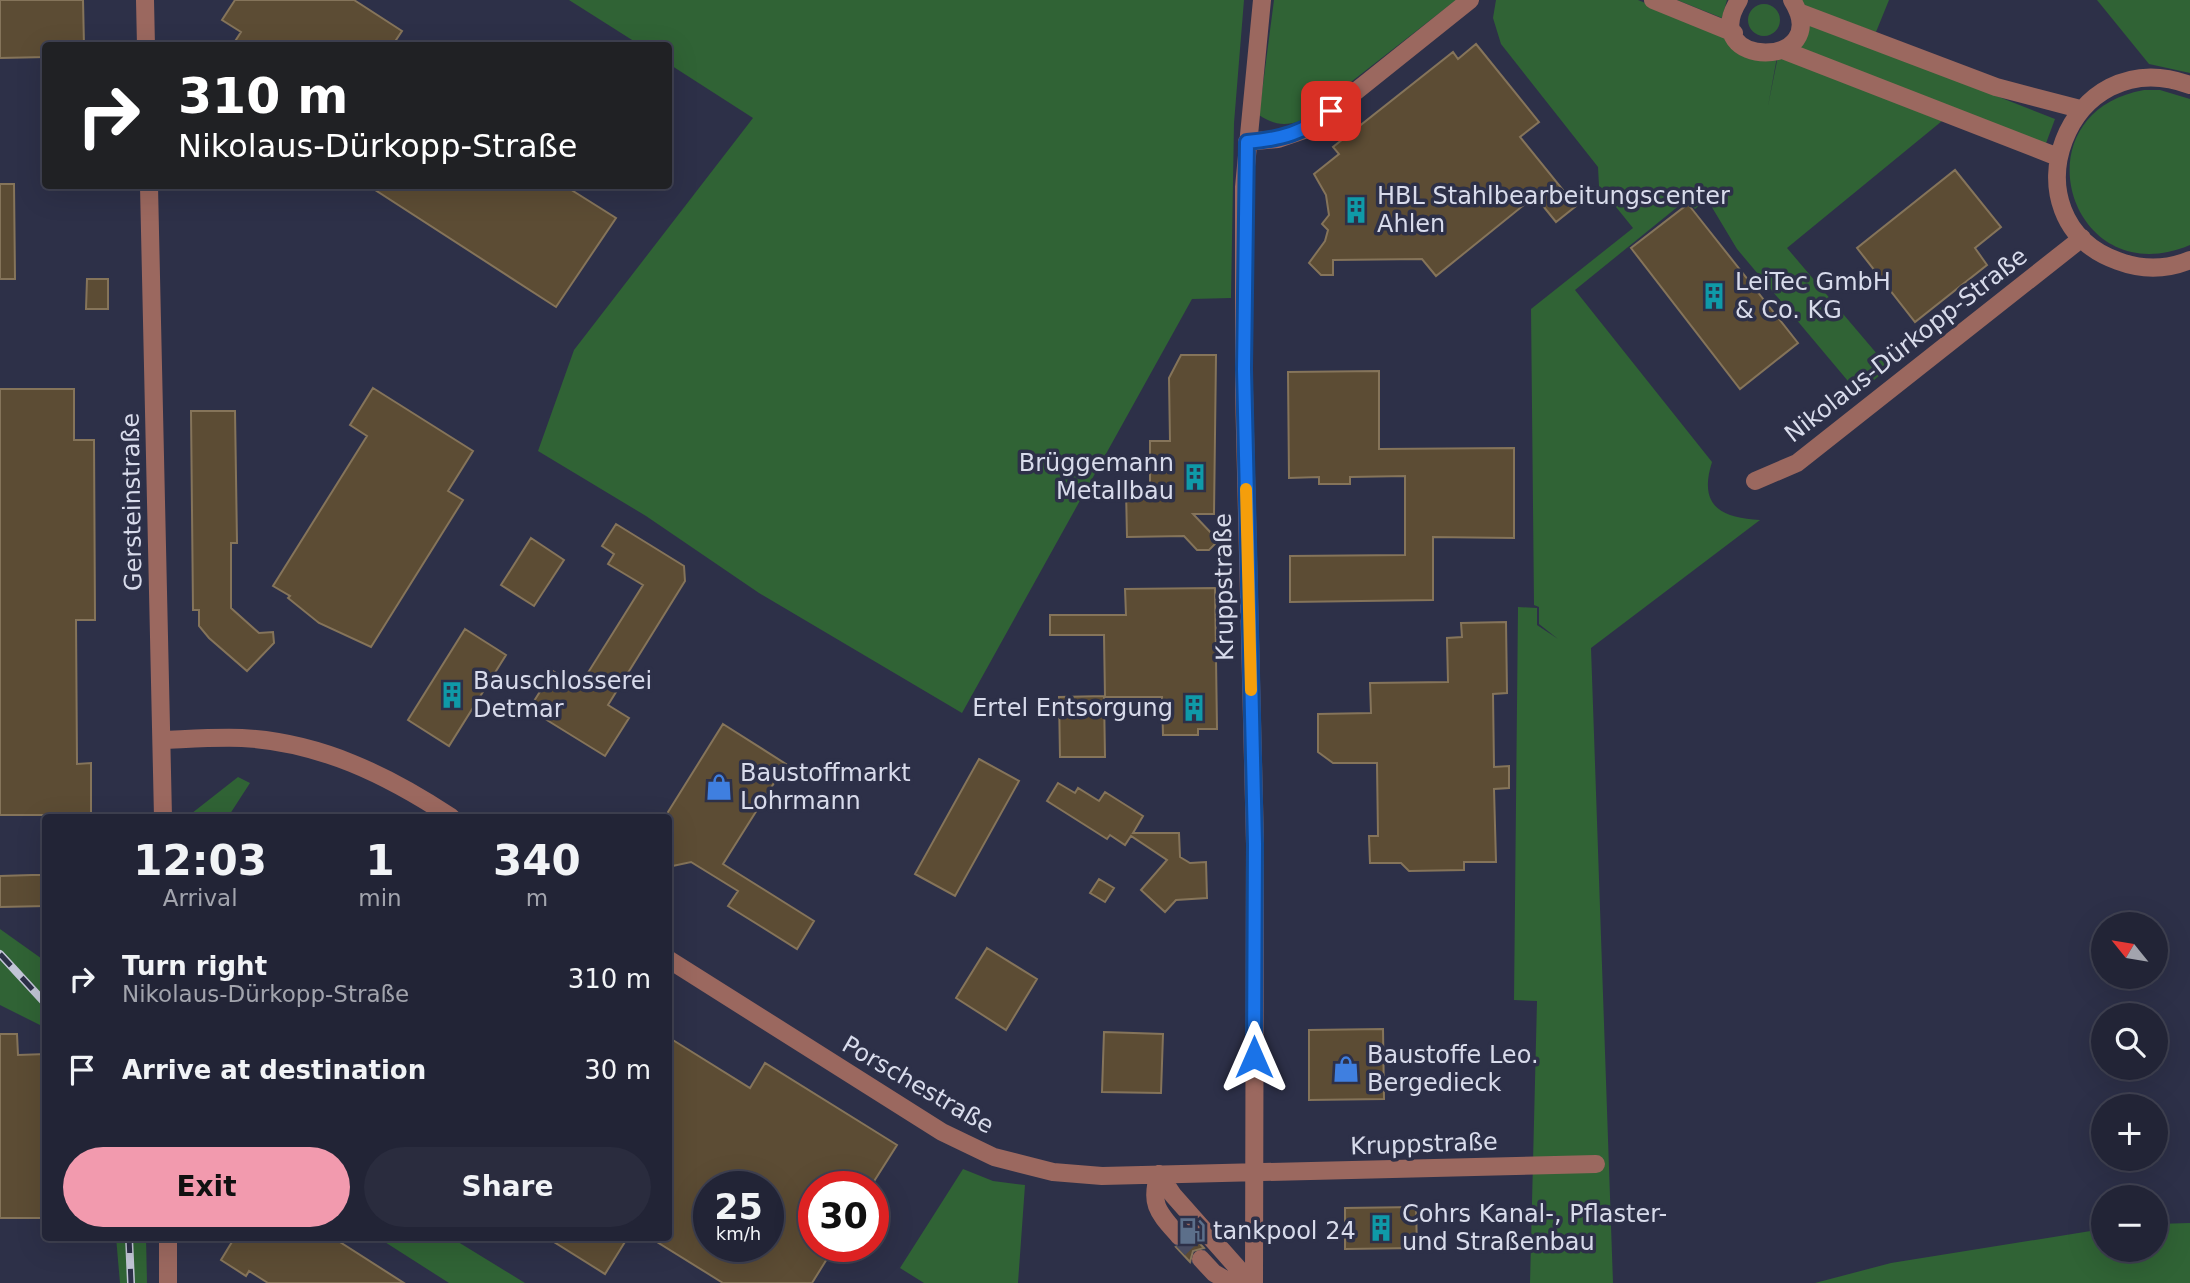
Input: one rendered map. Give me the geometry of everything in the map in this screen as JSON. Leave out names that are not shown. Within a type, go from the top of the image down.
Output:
[{"type":"street","points":[[145,0],[146,42]]},
{"type":"street","name":"Kruppstraße","points":[[1252,1283],[1255,844],[1244,380],[1247,142],[1262,0]]},
{"type":"street","points":[[1247,142],[1278,139],[1310,128],[1470,0]]},
{"type":"street","points":[[1653,0],[1734,33]]},
{"type":"street","points":[[1740,0],[1732,17],[1734,33],[1739,42],[1754,53],[1774,54],[1783,50],[1798,31],[1795,6],[1996,87],[2080,109]]},
{"type":"street","points":[[1783,50],[2058,157]]},
{"type":"street","points":[[2190,85],[2160,77],[2133,78],[2106,88],[2080,109],[2064,136],[2057,174],[2061,200],[2082,238],[2103,254],[2129,265],[2164,267],[2190,260]]},
{"type":"street","name":"Gersteinstraße","points":[[149,189],[163,814]]},
{"type":"street","name":"Nikolaus-Dürkopp-Straße","points":[[1755,481],[1797,463],[2082,238]]},
{"type":"street","points":[[162,740],[243,738],[318,750],[373,771],[446,814]]},
{"type":"street","name":"Porschestraße","points":[[672,962],[904,1110],[994,1157],[1053,1172],[1102,1176],[1254,1173]]},
{"type":"street","name":"Kruppstraße","points":[[1254,1173],[1596,1164]]},
{"type":"street","points":[[1159,1174],[1153,1192],[1158,1212],[1179,1236]]},
{"type":"street","points":[[1159,1174],[1172,1195],[1252,1283]]},
{"type":"street","points":[[168,1241],[168,1283]]},
{"type":"street","points":[[1201,1259],[1214,1273],[1231,1283]]},
{"type":"green space","points":[[569,0],[1244,0],[1234,123],[1231,298],[1192,299],[962,713],[759,593],[646,516],[538,451],[574,350],[753,118],[672,66],[672,42],[635,42]]},
{"type":"green space","points":[[1274,0],[1456,0],[1301,121],[1284,124],[1274,123],[1259,115]]},
{"type":"green space","points":[[1496,0],[1638,0],[1777,57],[1768,106],[1778,56],[1942,121],[1787,248],[1889,368],[1858,393],[1737,249],[1707,199],[1695,209],[1686,200],[1575,290],[1712,462],[1708,489],[1716,507],[1734,516],[1760,520],[1591,648],[1613,1283],[1530,1283],[1537,1001],[1514,1000],[1518,607],[1537,608],[1537,625],[1558,639],[1539,624],[1539,607],[1534,605],[1531,309],[1633,228],[1599,186],[1598,167],[1501,44],[1493,18]]},
{"type":"green space","points":[[1677,0],[1727,0],[1722,18]]},
{"type":"green space","points":[[1797,0],[1889,0],[1876,32],[1800,5]]},
{"type":"green space","points":[[2097,0],[2190,0],[2190,73],[2149,64]]},
{"type":"green space","points":[[1764,4],[1775,9],[1780,20],[1775,31],[1764,36],[1753,31],[1748,20],[1753,9]]},
{"type":"green space","points":[[1806,21],[2055,119],[2045,146],[1797,47]]},
{"type":"green space","points":[[2144,90],[2160,90],[2190,99],[2190,245],[2148,254],[2114,246],[2088,224],[2073,195],[2070,163],[2080,131],[2104,105]]},
{"type":"green space","points":[[238,777],[250,783],[230,814],[191,814]]},
{"type":"green space","points":[[0,929],[42,959],[42,1027],[0,1005]]},
{"type":"green space","points":[[963,1169],[993,1181],[1025,1185],[1018,1283],[924,1283],[900,1268]]},
{"type":"green space","points":[[2190,1223],[2190,1283],[1815,1283],[1891,1263],[2091,1231],[2091,1262],[2168,1262],[2168,1224]]},
{"type":"green space","points":[[116,1241],[146,1241],[147,1283],[120,1283]]},
{"type":"green space","points":[[383,1241],[457,1241],[525,1283],[449,1283]]},
{"type":"building","points":[[0,0],[83,0],[84,42],[42,42],[42,57],[0,58]]},
{"type":"building","points":[[235,0],[354,0],[402,31],[395,42],[235,42],[241,32],[222,20]]},
{"type":"building","points":[[1476,44],[1539,122],[1520,137],[1576,206],[1556,222],[1535,196],[1436,276],[1422,259],[1333,260],[1333,275],[1321,275],[1309,263],[1325,241],[1328,230],[1322,224],[1329,215],[1326,195],[1314,174],[1339,154],[1333,147],[1453,52],[1458,59]]},
{"type":"building","points":[[1955,170],[2001,227],[1975,248],[1987,265],[1915,322],[1857,248]]},
{"type":"building","points":[[0,184],[14,184],[15,279],[0,279]]},
{"type":"building","points":[[374,189],[570,189],[616,218],[556,307]]},
{"type":"building","name":"LeiTec GmbH & Co. KG","points":[[1688,204],[1798,343],[1740,389],[1631,248]]},
{"type":"building","points":[[87,279],[108,279],[108,309],[86,309]]},
{"type":"building","points":[[1181,355],[1216,355],[1214,514],[1193,514],[1214,536],[1215,544],[1209,550],[1197,550],[1184,536],[1127,537],[1126,489],[1150,489],[1150,441],[1170,441],[1169,378]]},
{"type":"building","points":[[1379,371],[1379,449],[1514,448],[1514,538],[1433,537],[1433,600],[1290,602],[1290,556],[1405,555],[1405,476],[1350,477],[1350,484],[1319,484],[1319,477],[1289,478],[1288,372]]},
{"type":"building","points":[[373,388],[473,451],[448,491],[463,500],[371,647],[319,623],[288,598],[290,596],[273,586],[367,436],[350,425]]},
{"type":"building","points":[[0,389],[74,389],[74,440],[94,440],[95,620],[76,620],[77,764],[91,763],[91,814],[0,815]]},
{"type":"building","points":[[191,411],[235,411],[237,543],[231,543],[231,608],[259,633],[273,632],[274,643],[247,671],[209,638],[199,626],[199,610],[193,610]]},
{"type":"building","points":[[616,524],[684,566],[685,581],[608,705],[629,718],[605,756],[529,709],[553,671],[579,687],[643,585],[608,564],[614,554],[602,546]]},
{"type":"building","points":[[531,538],[564,560],[534,606],[501,585]]},
{"type":"building","points":[[1215,588],[1217,729],[1198,729],[1198,735],[1163,735],[1162,697],[1105,697],[1104,635],[1050,635],[1050,615],[1126,615],[1125,589]]},
{"type":"building","points":[[1506,622],[1507,693],[1493,694],[1494,767],[1509,766],[1509,788],[1494,789],[1496,862],[1464,862],[1464,870],[1409,871],[1401,863],[1370,863],[1369,836],[1378,836],[1377,763],[1333,763],[1318,752],[1318,714],[1371,713],[1370,683],[1448,682],[1447,638],[1462,637],[1461,623]]},
{"type":"building","name":"Bauschlosserei Detmar","points":[[465,629],[506,655],[449,746],[408,720]]},
{"type":"building","points":[[1104,696],[1105,757],[1060,757],[1059,697]]},
{"type":"building","points":[[723,724],[786,764],[723,864],[814,921],[797,949],[728,906],[738,891],[691,862],[672,866],[672,814],[668,812]]},
{"type":"building","points":[[979,759],[1019,781],[955,896],[915,874]]},
{"type":"building","points":[[1058,783],[1075,793],[1078,788],[1099,801],[1105,792],[1143,816],[1133,833],[1179,833],[1180,857],[1190,863],[1206,862],[1207,898],[1176,900],[1165,912],[1141,890],[1167,860],[1131,836],[1125,845],[1110,835],[1107,839],[1047,801]]},
{"type":"building","points":[[42,875],[42,906],[0,907],[0,876]]},
{"type":"building","points":[[1099,879],[1114,888],[1105,902],[1090,893]]},
{"type":"building","points":[[987,948],[1037,979],[1006,1030],[956,998]]},
{"type":"building","name":"Baustoffe Leo. Bergedieck","points":[[1383,1029],[1384,1099],[1309,1100],[1309,1030]]},
{"type":"building","points":[[1104,1032],[1163,1034],[1161,1093],[1102,1092]]},
{"type":"building","points":[[0,1034],[17,1034],[18,1055],[42,1054],[42,1218],[0,1218]]},
{"type":"building","points":[[672,1039],[750,1088],[765,1063],[897,1145],[881,1171],[798,1171],[798,1262],[825,1262],[812,1283],[723,1283],[655,1241],[672,1241]]},
{"type":"building","name":"Cohrs Kanal-, Pflaster- und Straßenbau","points":[[1416,1207],[1417,1248],[1345,1249],[1345,1208]]},
{"type":"building","points":[[1190,1233],[1204,1248],[1193,1251],[1190,1262],[1176,1247],[1187,1244]]},
{"type":"building","points":[[233,1241],[338,1241],[404,1283],[268,1283],[249,1271],[246,1276],[221,1260]]},
{"type":"building","points":[[552,1241],[626,1241],[605,1274]]},
{"type":"tunnel","points":[[1179,1236],[1201,1259]]},
{"type":"railway","points":[[0,954],[42,1000]]},
{"type":"railway","points":[[129,1241],[131,1283]]},
{"type":"slow traffic","points":[[1246,489],[1251,690]]},
{"type":"place","name":"HBL Stahlbearbeitungscenter Ahlen","points":[[1356,210]]},
{"type":"place","name":"LeiTec GmbH & Co. KG","points":[[1714,296]]},
{"type":"place","name":"Brüggemann Metallbau","points":[[1195,477]]},
{"type":"place","name":"Bauschlosserei Detmar","points":[[452,695]]},
{"type":"place","name":"Ertel Entsorgung","points":[[1194,708]]},
{"type":"place","name":"Baustoffmarkt Lohrmann","points":[[719,787]]},
{"type":"place","name":"Baustoffe Leo. Bergedieck","points":[[1346,1069]]},
{"type":"place","name":"Cohrs Kanal-, Pflaster- und Straßenbau","points":[[1381,1228]]},
{"type":"place","name":"tankpool 24","points":[[1192,1231]]},
{"type":"route","points":[[1254,1057],[1255,844],[1244,369],[1244,187],[1247,142],[1293,135],[1310,128],[1331,111]]}]
